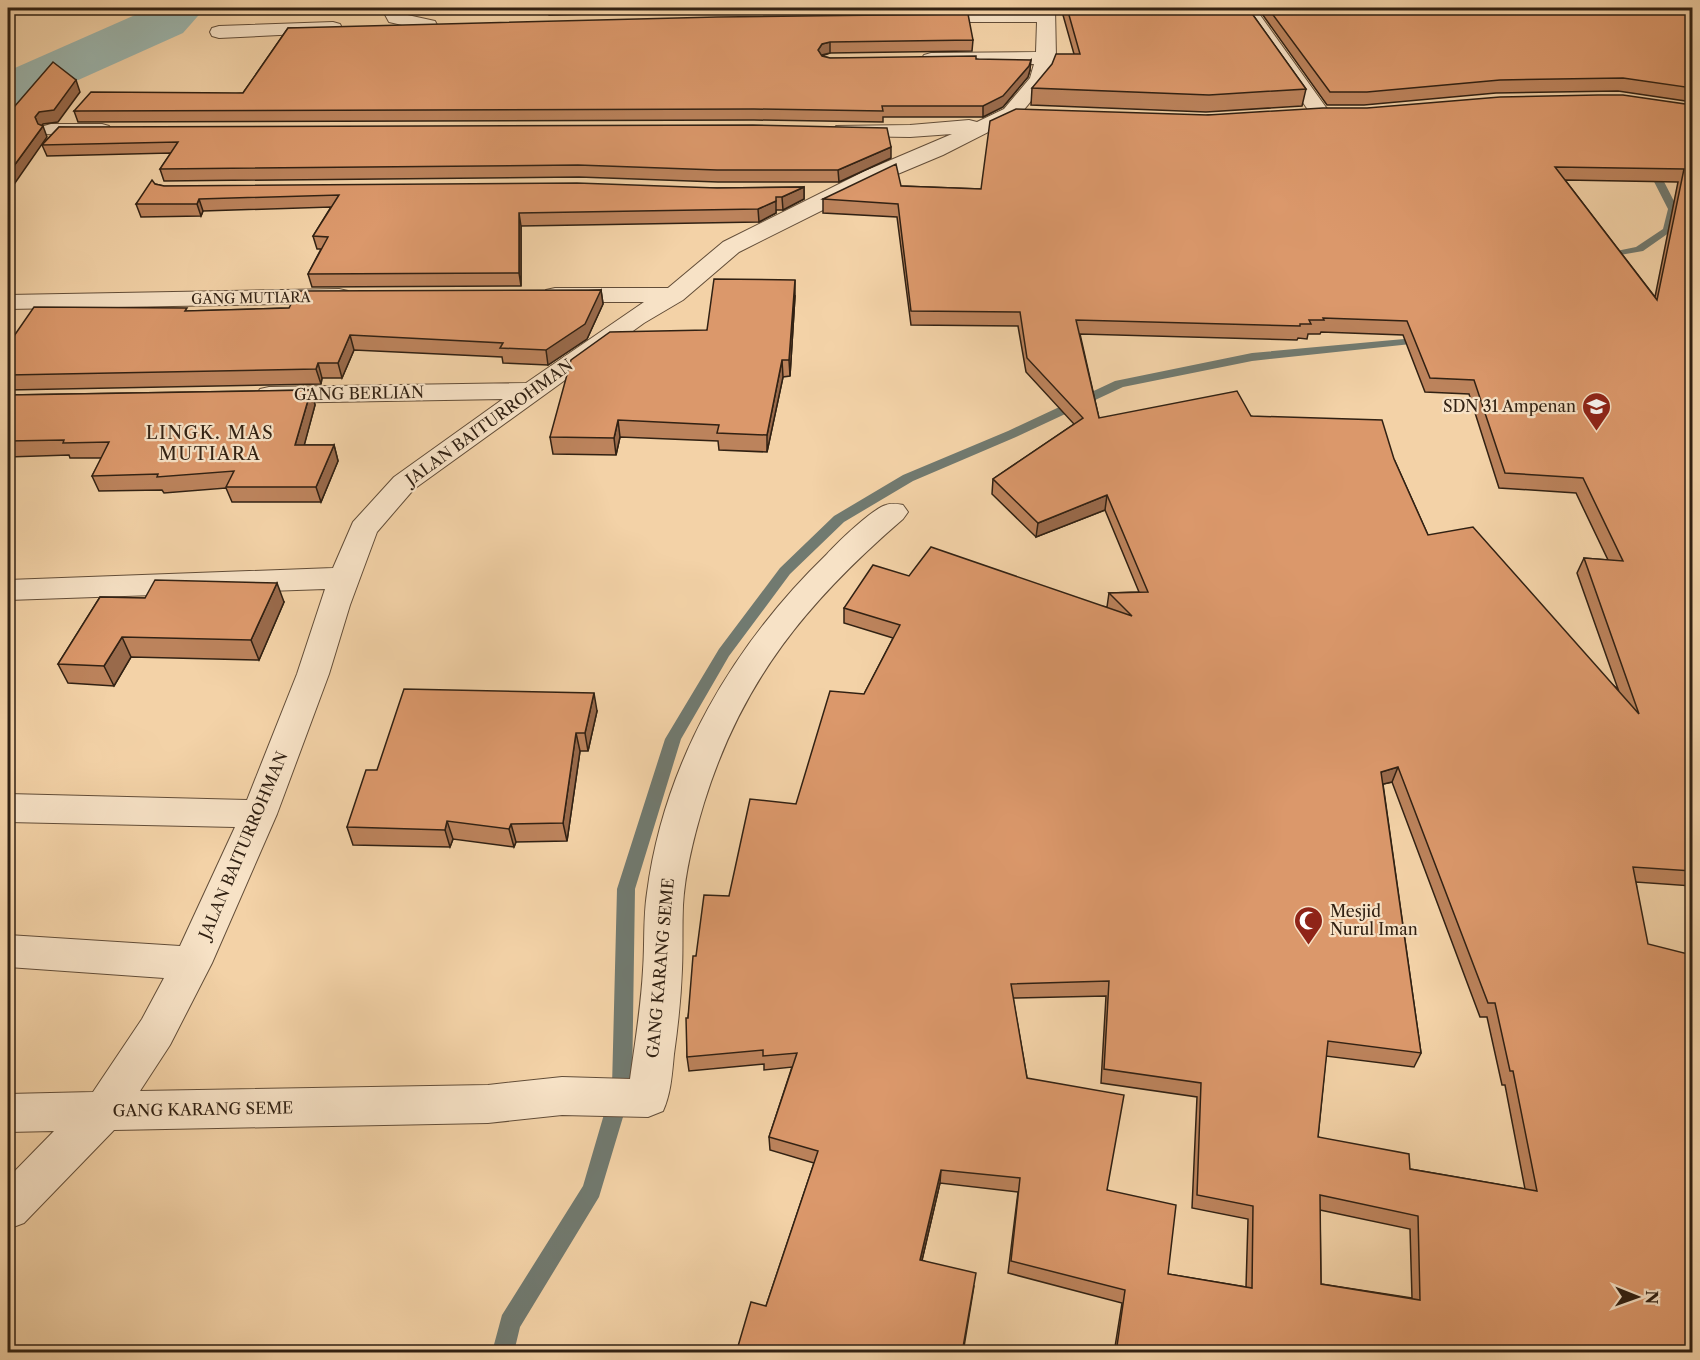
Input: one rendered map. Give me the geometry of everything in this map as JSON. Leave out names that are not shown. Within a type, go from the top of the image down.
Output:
[{"type":"street","points":[[393,8],[392,11],[396,18],[428,25]]},
{"type":"street","points":[[1246,8],[1320,113]]},
{"type":"street","points":[[902,16],[1046,12]]},
{"type":"street","name":"JALAN BAITURROHMAN","points":[[8,1209],[104,1111],[156,1032],[192,963],[259,814],[313,674],[344,578],[363,529],[404,483],[531,391],[636,318],[674,295],[731,247],[845,190],[1012,117],[1039,79],[1046,58],[1046,12]]},
{"type":"street","points":[[382,26],[451,24]]},
{"type":"street","points":[[219,32],[347,28]]},
{"type":"street","points":[[908,59],[1046,58]]},
{"type":"street","points":[[1298,115],[1342,113]]},
{"type":"street","points":[[825,130],[910,131],[1012,117]]},
{"type":"street","points":[[51,130],[123,130]]},
{"type":"street","points":[[792,191],[845,190]]},
{"type":"street","points":[[531,295],[674,295]]},
{"type":"street","name":"GANG MUTIARA","points":[[8,302],[364,296]]},
{"type":"street","name":"GANG BERLIAN","points":[[247,395],[531,391]]},
{"type":"street","name":"GANG KARANG SEME","points":[[8,1113],[488,1104],[562,1096],[648,1098],[662,982],[666,884],[678,828],[694,776],[713,728],[736,684],[763,643],[792,606],[857,540],[893,512]]},
{"type":"street","points":[[8,590],[344,578]]},
{"type":"street","points":[[8,808],[259,814]]},
{"type":"street","points":[[8,951],[192,963]]},
{"type":"building","points":[[1067,8],[1248,8],[1306,89],[1209,95],[1032,88],[1052,64],[1056,54],[1080,54]]},
{"type":"building","points":[[1268,8],[1692,8],[1692,88],[1623,78],[1500,80],[1367,92],[1330,92]]},
{"type":"building","points":[[968,14],[973,40],[830,42],[822,44],[818,50],[822,56],[830,58],[976,56],[976,59],[1031,60],[1029,66],[1003,96],[983,106],[882,106],[883,111],[754,109],[74,111],[91,92],[243,93],[288,28],[717,17]]},
{"type":"building","points":[[53,62],[76,80],[54,110],[39,112],[35,117],[38,124],[43,126],[8,174],[8,114]]},
{"type":"building","points":[[1623,95],[1692,105],[1692,871],[1633,867],[1648,944],[1692,955],[1692,1353],[1116,1353],[1125,1290],[1011,1261],[1020,1178],[941,1170],[920,1260],[976,1273],[962,1353],[736,1353],[751,1302],[766,1306],[818,1151],[769,1137],[797,1053],[763,1056],[763,1050],[687,1057],[686,1018],[688,1018],[693,956],[696,956],[704,895],[729,896],[750,799],[796,804],[830,691],[864,694],[900,625],[844,608],[873,565],[909,576],[931,547],[1132,616],[1109,593],[1148,592],[1107,495],[1038,523],[993,479],[1083,418],[1027,358],[1020,312],[911,311],[898,204],[823,199],[896,164],[901,186],[981,189],[990,121],[1016,109],[1208,115],[1323,108],[1367,108],[1500,97]],"holes":[[[1555,167],[1684,169],[1657,300]],[[1323,318],[1407,321],[1430,378],[1474,380],[1505,473],[1583,478],[1623,561],[1584,558],[1639,714],[1473,527],[1428,535],[1394,459],[1382,420],[1251,416],[1237,391],[1099,418],[1076,320],[1300,326],[1300,324],[1311,324],[1309,320],[1324,320]],[[1398,767],[1488,1003],[1495,1003],[1510,1071],[1513,1071],[1537,1191],[1410,1169],[1409,1154],[1318,1137],[1328,1041],[1421,1053],[1381,772]],[[1109,981],[1104,1069],[1201,1083],[1197,1195],[1253,1206],[1252,1288],[1168,1274],[1176,1205],[1107,1190],[1124,1095],[1027,1078],[1011,984]],[[1320,1195],[1418,1216],[1420,1300],[1321,1284]]]},
{"type":"building","points":[[753,125],[887,128],[891,147],[838,170],[717,170],[578,165],[160,169],[178,142],[42,145],[59,127]]},
{"type":"building","points":[[152,180],[155,184],[164,186],[577,183],[717,188],[804,187],[782,197],[776,197],[776,201],[758,209],[519,213],[519,273],[308,274],[328,237],[313,236],[339,195],[199,199],[197,204],[136,204]]},
{"type":"building","points":[[714,279],[795,280],[789,360],[782,360],[767,435],[717,433],[719,425],[618,420],[614,438],[550,437],[571,360],[610,332],[707,330]]},
{"type":"building","points":[[601,290],[585,324],[546,350],[500,348],[503,343],[350,335],[338,363],[318,363],[316,369],[8,375],[8,337],[14,336],[34,307],[187,308],[185,311],[289,308],[298,291]]},
{"type":"building","points":[[311,390],[295,445],[334,445],[316,487],[226,487],[234,471],[157,477],[158,474],[92,476],[109,442],[8,441],[8,395]]},
{"type":"building","points":[[155,580],[277,583],[251,640],[122,637],[104,666],[58,664],[100,597],[145,598]]},
{"type":"building","points":[[404,689],[594,693],[585,733],[576,733],[563,823],[511,824],[509,829],[447,821],[445,830],[347,827],[366,770],[377,770]]},
{"type":"waterway","points":[[8,91],[165,22],[180,8]]},
{"type":"waterway","points":[[1601,257],[1639,249],[1668,230],[1673,209],[1651,166]]},
{"type":"waterway","points":[[503,1352],[510,1323],[592,1190],[622,1087],[626,889],[673,739],[724,653],[785,571],[839,519],[908,478],[1012,434],[1119,384],[1252,357],[1426,340]]},
{"type":"place","name":"SDN 31 Ampenan","points":[[1597,432]]},
{"type":"place","name":"Mesjid Nurul Iman","points":[[1309,946]]},
{"type":"district","name":"LINGK. MAS MUTIARA","points":[[210,443]]}]
